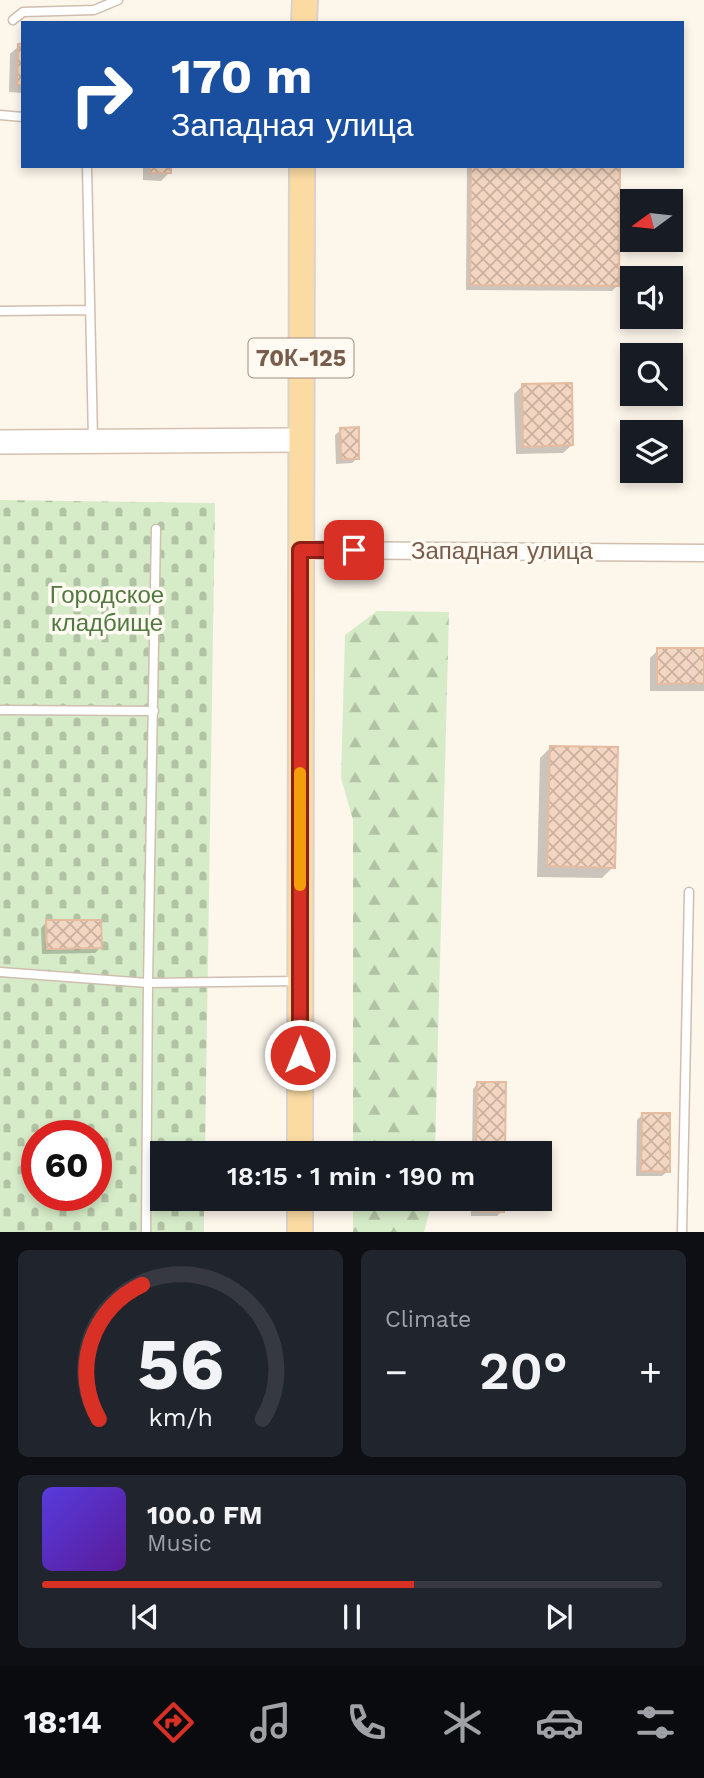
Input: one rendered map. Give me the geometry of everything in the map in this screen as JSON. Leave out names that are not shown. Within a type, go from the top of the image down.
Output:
[{"type":"main road","points":[[304,0],[304,21]]},
{"type":"main road","name":"70К-125","points":[[300,1141],[302,168]]},
{"type":"main road","points":[[300,1211],[300,1232]]},
{"type":"street","points":[[0,442],[301,440]]},
{"type":"street","name":"Западная улица","points":[[300,550],[704,553]]},
{"type":"lane","points":[[13,20],[23,12],[94,10],[118,0]]},
{"type":"lane","points":[[0,115],[21,117]]},
{"type":"lane","points":[[87,168],[93,442]]},
{"type":"lane","points":[[0,311],[90,310]]},
{"type":"lane","points":[[146,1232],[156,529]]},
{"type":"lane","points":[[0,710],[154,711]]},
{"type":"lane","points":[[682,1232],[689,892]]},
{"type":"lane","points":[[0,972],[148,983],[300,981]]},
{"type":"green space","name":"Городское кладбище","points":[[0,500],[215,503],[205,1141],[150,1141],[150,1211],[204,1211],[204,1232],[0,1232]]},
{"type":"green space","points":[[377,611],[449,612],[435,1141],[353,1141],[353,820],[341,778],[345,635]]},
{"type":"green space","points":[[353,1211],[430,1211],[424,1232],[353,1232]]},
{"type":"building","points":[[18,44],[21,44],[21,85],[17,85]]},
{"type":"building","points":[[150,168],[171,168],[171,173],[150,173]]},
{"type":"building","points":[[471,168],[620,168],[619,286],[470,285]]},
{"type":"building","points":[[572,383],[573,445],[523,447],[522,384]]},
{"type":"building","points":[[359,427],[359,459],[341,459],[340,428]]},
{"type":"building","points":[[657,648],[704,648],[704,683],[657,684]]},
{"type":"building","points":[[550,746],[618,747],[615,868],[547,866]]},
{"type":"building","points":[[46,920],[101,920],[102,948],[47,949]]},
{"type":"building","points":[[477,1082],[506,1082],[505,1141],[476,1141]]},
{"type":"building","points":[[642,1113],[670,1113],[670,1172],[641,1171]]},
{"type":"slow traffic","points":[[300,773],[300,885]]},
{"type":"route","points":[[300,1055],[300,550],[354,550]]}]
